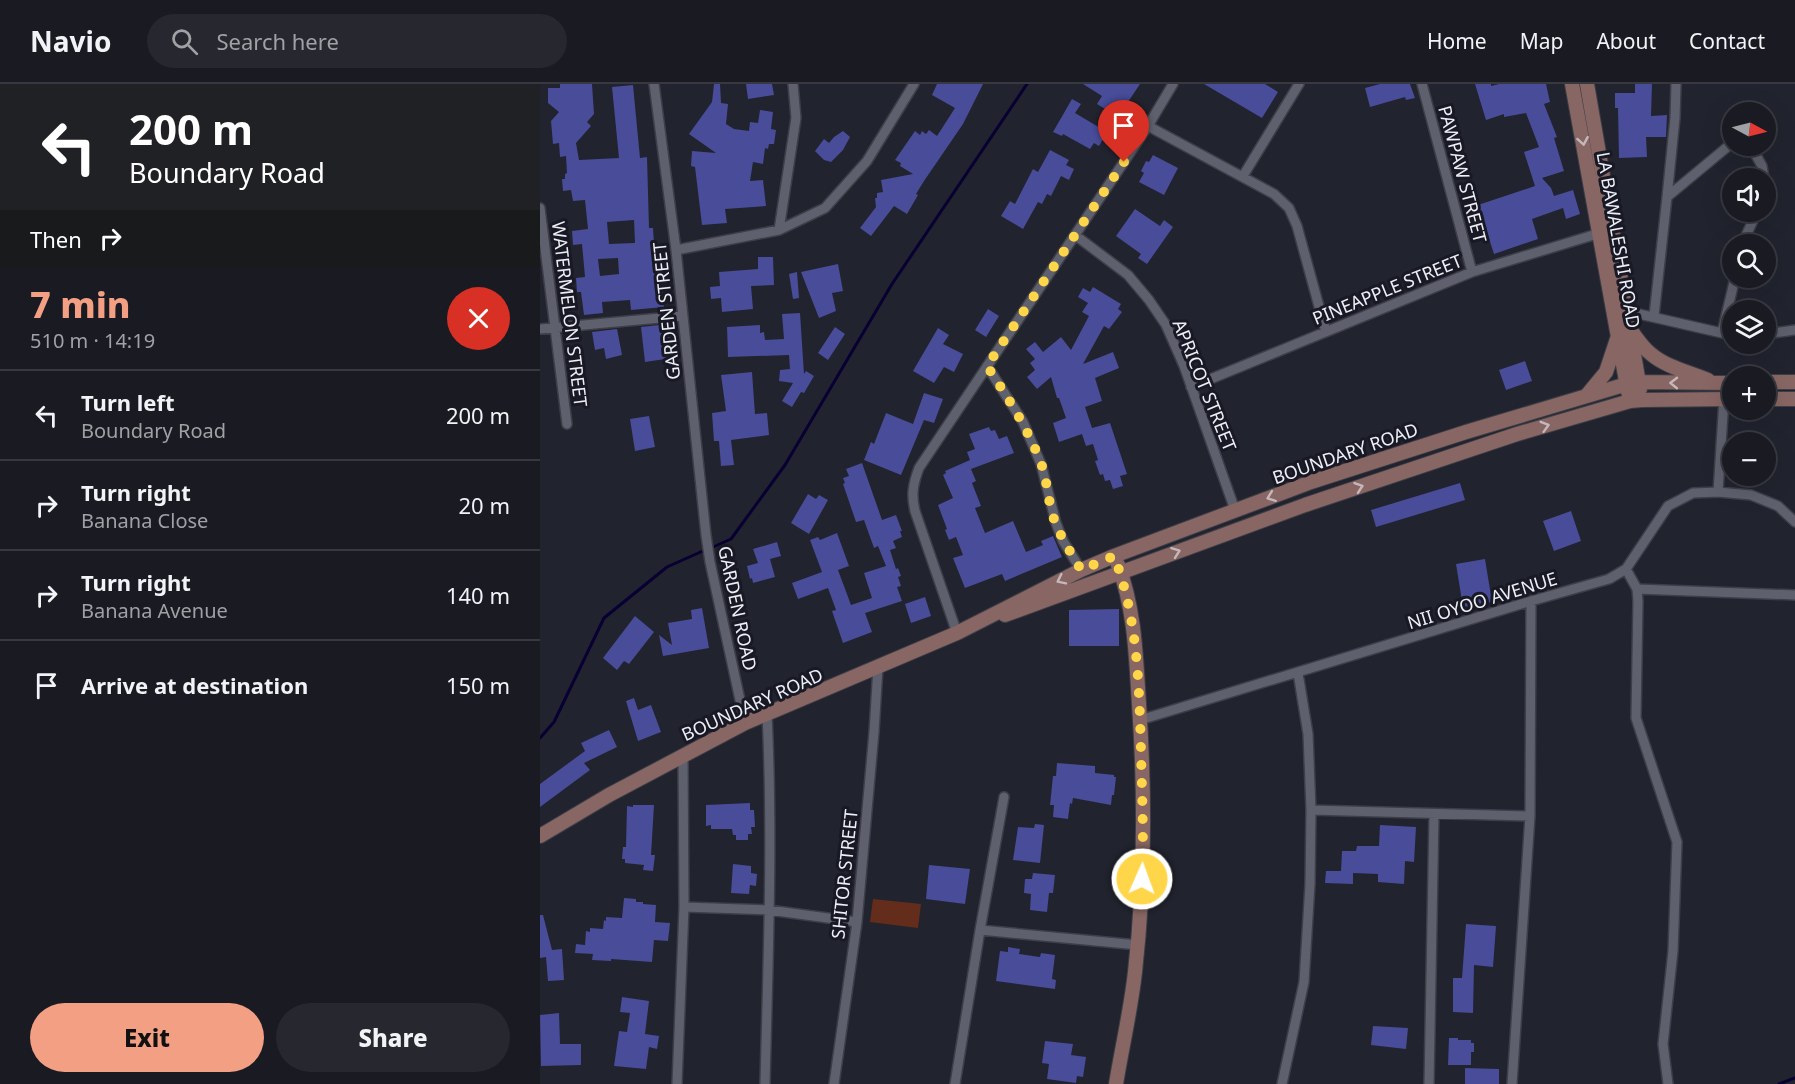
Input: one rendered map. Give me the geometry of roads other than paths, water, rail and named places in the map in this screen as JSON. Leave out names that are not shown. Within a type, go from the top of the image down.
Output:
[{"type":"main road","name":"LA BAWALESHI ROAD","points":[[1572,84],[1617,337],[1636,401]]},
{"type":"main road","name":"LA BAWALESHI ROAD","points":[[1587,84],[1630,328],[1632,383]]},
{"type":"main road","points":[[1630,328],[1653,356],[1715,383]]},
{"type":"main road","points":[[1587,395],[1606,372],[1617,337]]},
{"type":"main road","points":[[1776,382],[1795,382]]},
{"type":"main road","name":"BOUNDARY ROAD","points":[[540,836],[609,795],[745,723],[986,620],[1081,570],[1114,556],[1311,482],[1587,395],[1632,383],[1722,383]]},
{"type":"main road","name":"BOUNDARY ROAD","points":[[986,620],[1013,613],[1120,572],[1358,487],[1517,434],[1636,401],[1722,399]]},
{"type":"main road","points":[[1776,399],[1795,399]]},
{"type":"main road","points":[[1114,556],[1128,599],[1133,630],[1140,720],[1143,844],[1135,974],[1116,1084]]},
{"type":"street","name":"GARDEN STREET","points":[[654,84],[676,250],[706,535]]},
{"type":"street","points":[[779,230],[796,118],[793,84]]},
{"type":"street","points":[[676,250],[779,230],[825,208],[867,161],[914,84]]},
{"type":"street","points":[[957,633],[912,497],[914,481],[919,468],[1148,126],[1173,84]]},
{"type":"street","points":[[1243,176],[1299,84]]},
{"type":"street","name":"PAWPAW STREET","points":[[1422,84],[1472,272]]},
{"type":"street","points":[[1654,316],[1675,118],[1676,84]]},
{"type":"street","points":[[1148,126],[1274,194],[1289,208],[1297,226],[1326,332]]},
{"type":"street","points":[[1667,197],[1722,150]]},
{"type":"street","name":"WATERMELON STREET","points":[[540,208],[567,424]]},
{"type":"street","name":"PINEAPPLE STREET","points":[[1191,387],[1472,272],[1600,234]]},
{"type":"street","name":"APRICOT STREET","points":[[1075,235],[1128,274],[1166,325],[1235,510]]},
{"type":"street","points":[[1626,311],[1722,333]]},
{"type":"street","points":[[540,329],[682,316]]},
{"type":"street","points":[[1776,333],[1795,330]]},
{"type":"street","points":[[987,366],[1023,422],[1041,464],[1050,504],[1063,541],[1081,570]]},
{"type":"street","points":[[1718,492],[1726,420]]},
{"type":"street","points":[[1668,1084],[1663,1044],[1673,951],[1677,842],[1636,718],[1637,589],[1626,569],[1668,506],[1693,493],[1718,492],[1751,495],[1778,506],[1795,522]]},
{"type":"street","name":"GARDEN ROAD","points":[[706,535],[745,723]]},
{"type":"street","name":"NII OYOO AVENUE","points":[[1140,720],[1609,579],[1626,569]]},
{"type":"street","points":[[1637,589],[1795,595]]},
{"type":"street","points":[[1512,1084],[1530,816],[1531,601]]},
{"type":"street","name":"SHITOR STREET","points":[[834,1084],[857,922],[878,667]]},
{"type":"street","points":[[1282,1084],[1304,982],[1310,884],[1311,810],[1308,734],[1298,673]]},
{"type":"street","points":[[765,1084],[770,775],[766,714]]},
{"type":"street","points":[[678,1084],[684,907],[682,755]]},
{"type":"street","points":[[955,1084],[1005,796]]},
{"type":"street","points":[[1311,810],[1530,816]]},
{"type":"street","points":[[1429,1084],[1434,813]]},
{"type":"street","points":[[684,907],[769,910],[857,922]]},
{"type":"street","points":[[980,930],[1138,945]]},
{"type":"waterway","points":[[711,548],[731,539],[785,465],[892,284],[1027,84]]},
{"type":"waterway","points":[[540,738],[554,722],[604,618],[667,567],[705,550]]},
{"type":"waterway","points":[[1779,1084],[1795,1078]]}]
